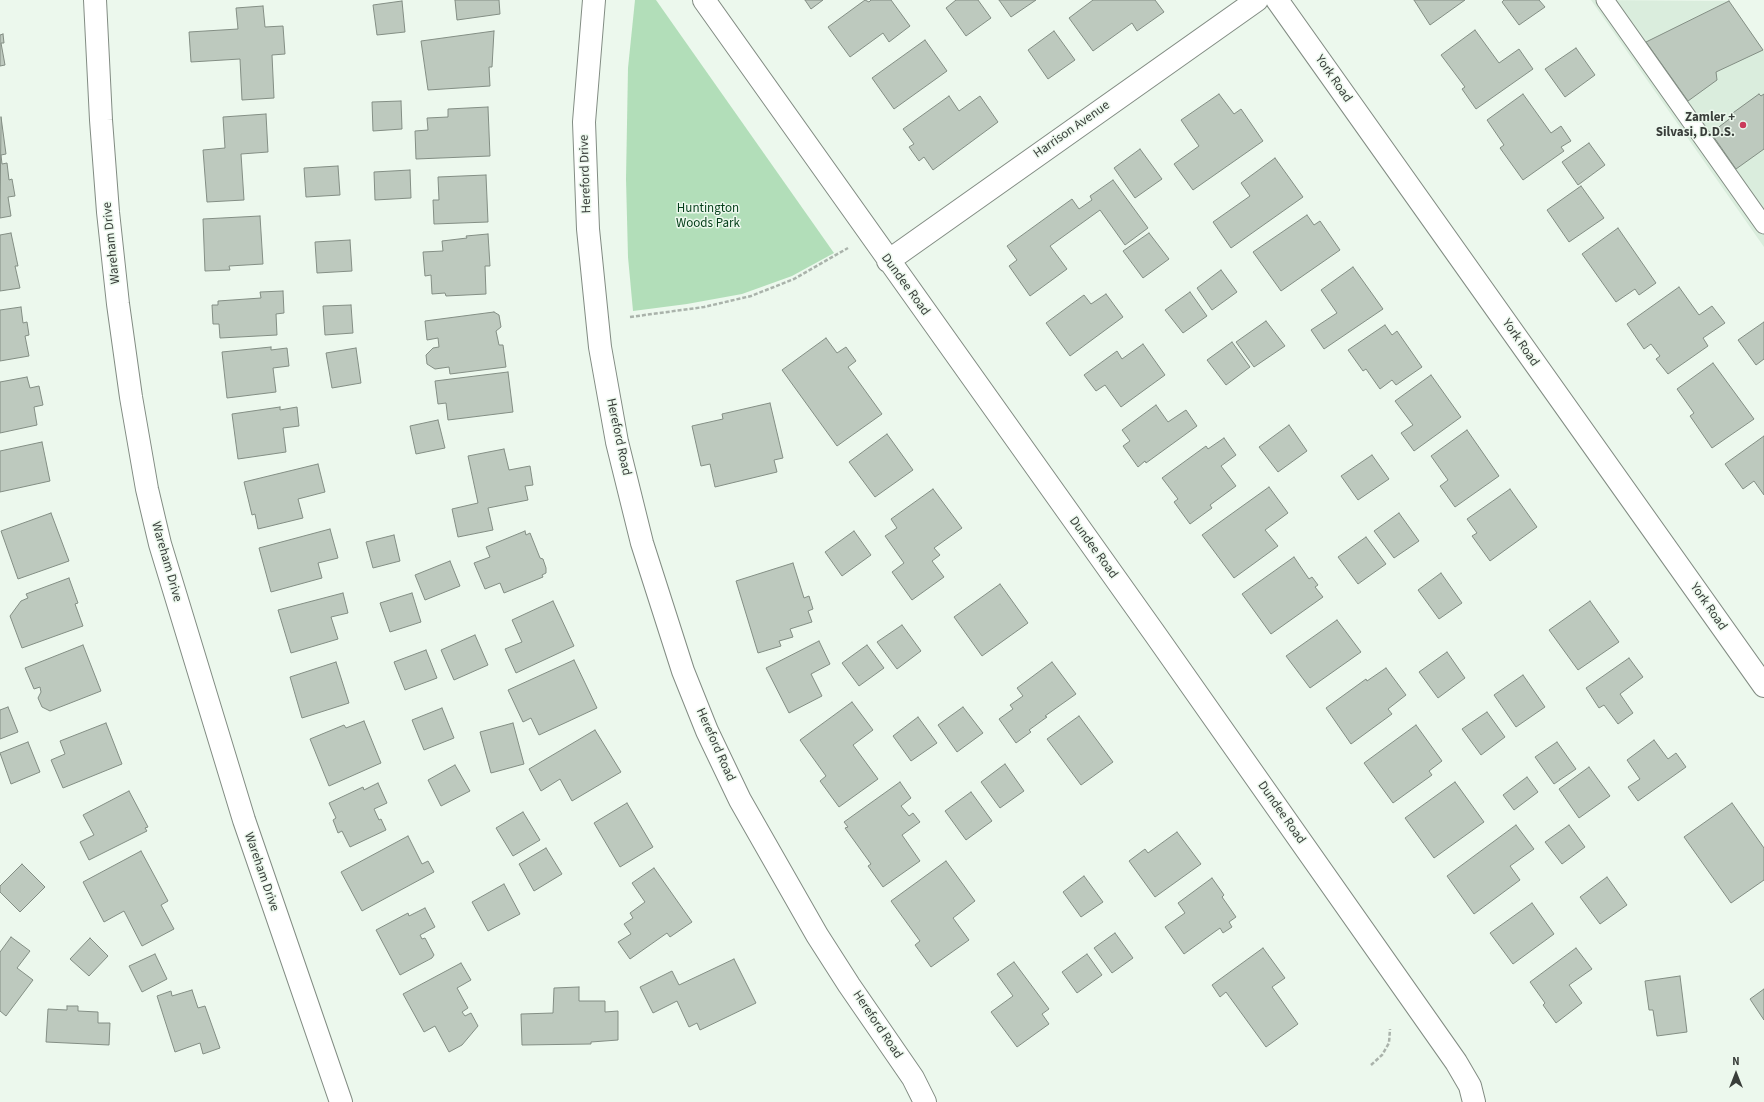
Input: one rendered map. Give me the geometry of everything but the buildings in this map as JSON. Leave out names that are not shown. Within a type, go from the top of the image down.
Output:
[{"type":"street","name":"Wareham Drive","points":[[95,0],[101,120],[109,220],[118,304],[131,397],[147,489],[160,544],[244,820],[341,1102]]},
{"type":"street","name":"Hereford Drive","points":[[594,0],[584,122],[588,229],[600,347]]},
{"type":"street","name":"Dundee Road","points":[[704,0],[888,261],[1155,634],[1456,1062],[1470,1086],[1474,1102]]},
{"type":"street","name":"Harrison Avenue","points":[[888,261],[1257,0]]},
{"type":"street","name":"York Road","points":[[1277,0],[1764,686]]},
{"type":"street","name":"Hereford Road","points":[[600,347],[617,442],[642,543],[670,631],[707,731],[740,800],[795,898],[849,985],[913,1078],[925,1102]]},
{"type":"lane","points":[[1605,0],[1764,225]]},
{"type":"path","points":[[630,317],[704,307],[751,296],[794,280],[854,244]]},
{"type":"path","points":[[1371,1064],[1382,1055],[1389,1044],[1390,1029]]},
{"type":"shaded area","points":[[1591,0],[1729,1],[1764,51],[1764,247]]},
{"type":"green space","name":"Huntington Woods Park","points":[[635,0],[656,0],[834,253],[792,276],[742,294],[687,304],[633,311],[628,257],[626,179],[628,68]]},
{"type":"place","name":"Zamler + Silvasi, D.D.S.","points":[[1743,125]]}]
